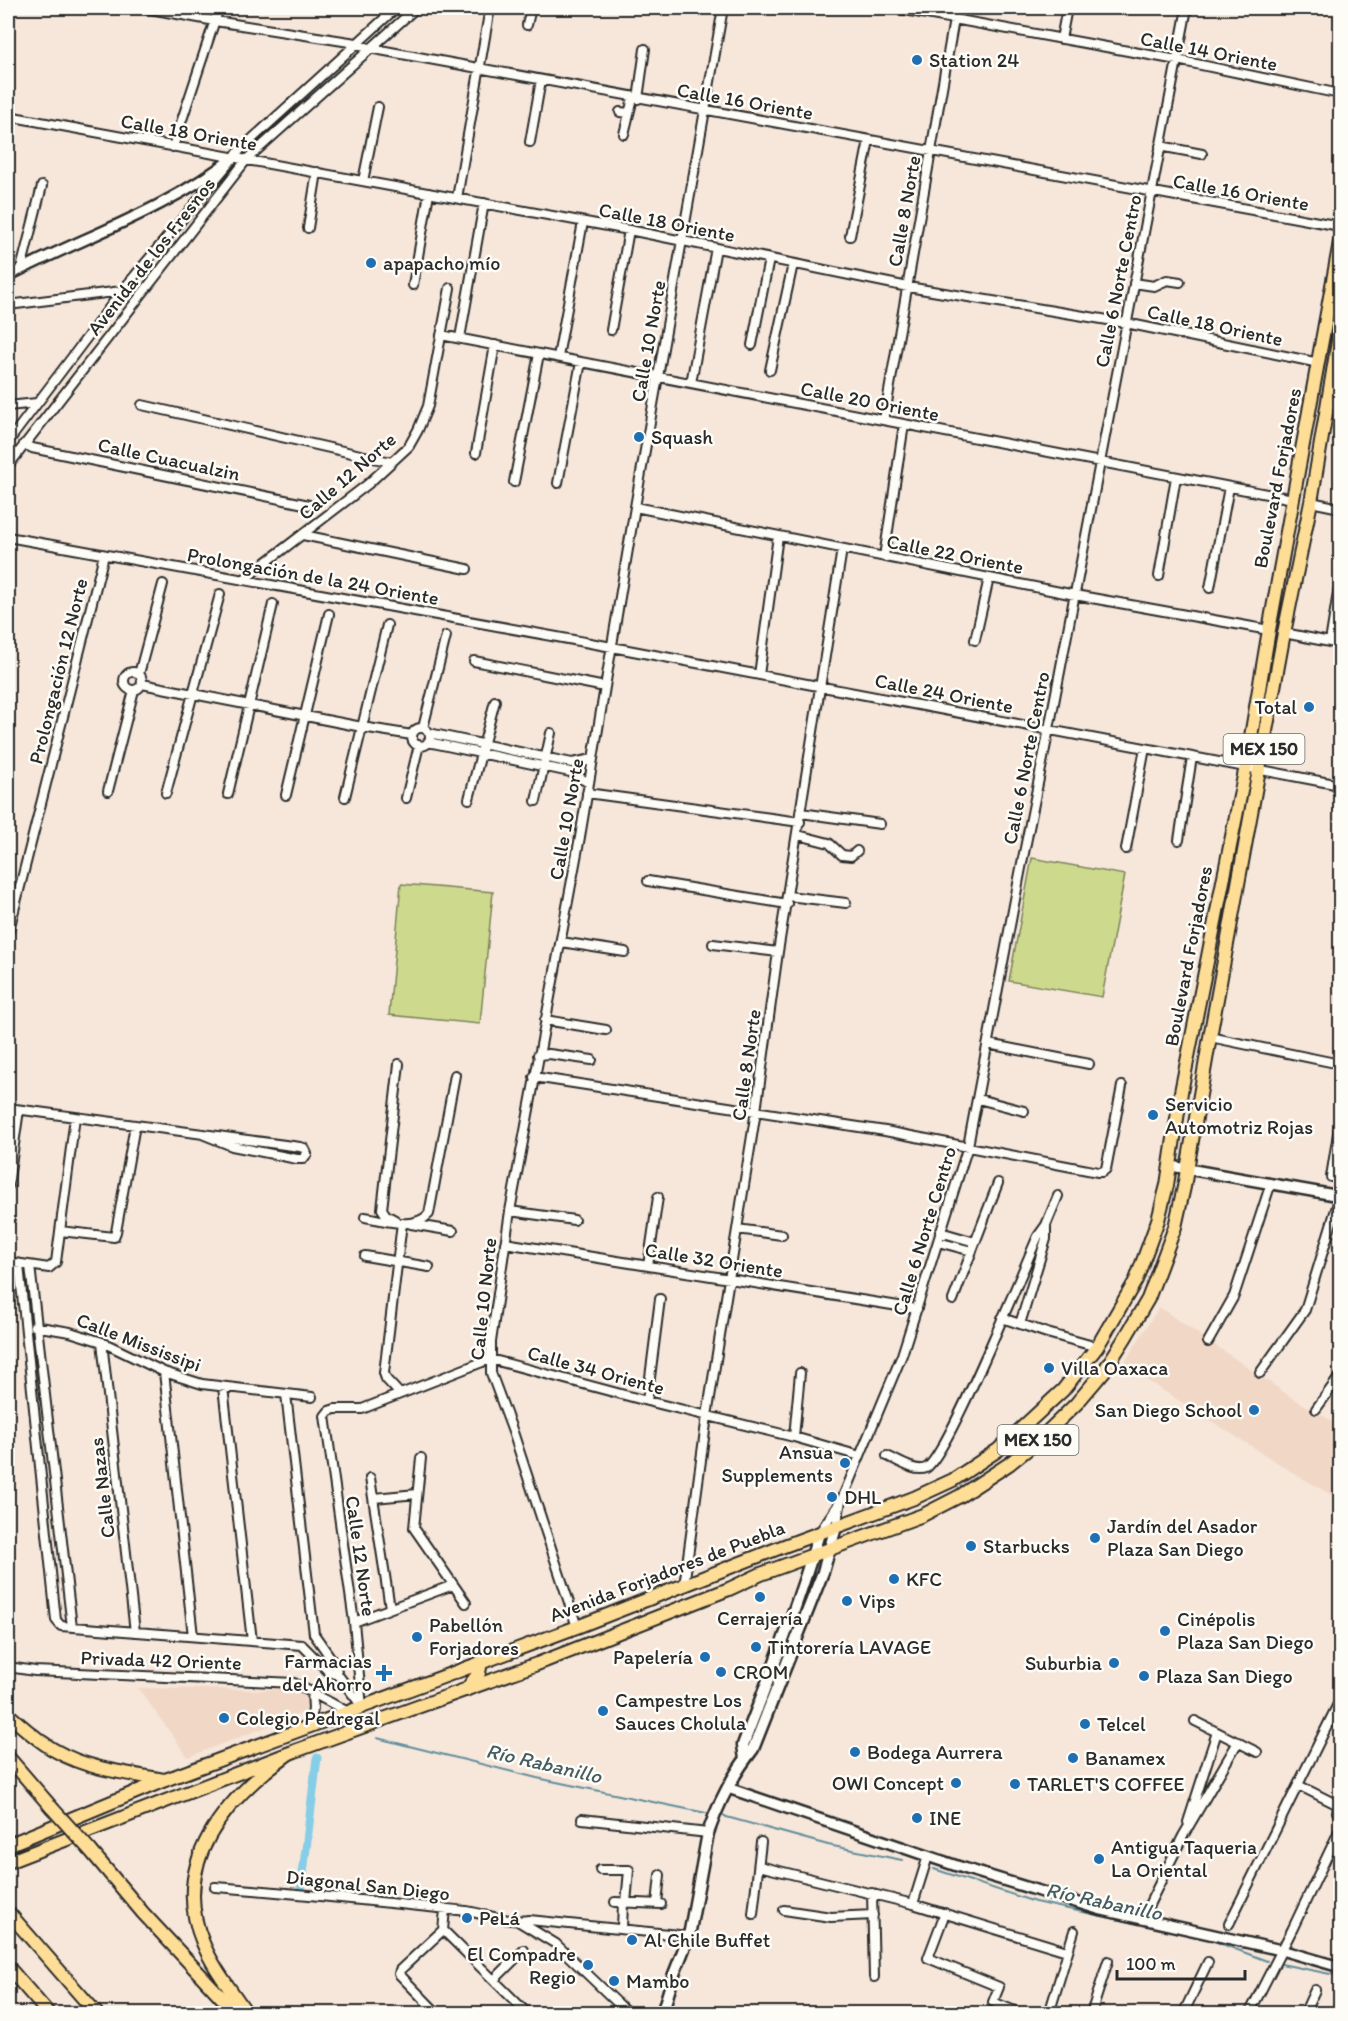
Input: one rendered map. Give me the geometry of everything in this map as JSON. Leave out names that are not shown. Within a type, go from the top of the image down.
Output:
[{"type":"main road","name":"Boulevard Forjadores","points":[[836,1527],[914,1498],[953,1480],[998,1450],[1063,1390],[1097,1347],[1136,1280],[1158,1220],[1171,1166],[1181,1092],[1246,766],[1341,242]]},
{"type":"main road","name":"Boulevard Forjadores","points":[[812,1556],[900,1525],[960,1496],[1009,1464],[1040,1439],[1076,1404],[1104,1371],[1148,1299],[1174,1227],[1187,1168],[1284,633],[1337,368],[1341,330]]},
{"type":"main road","points":[[662,2013],[689,1936],[708,1833],[728,1788],[753,1749],[824,1572],[836,1527]]},
{"type":"main road","name":"Avenida Forjadores de Puebla","points":[[8,1845],[165,1780],[684,1587],[836,1527]]},
{"type":"main road","points":[[745,1760],[742,1745],[788,1625],[819,1533]]},
{"type":"main road","name":"Avenida Forjadores de Puebla","points":[[8,1862],[288,1754],[466,1691],[812,1556]]},
{"type":"main road","points":[[466,1691],[479,1673],[482,1662]]},
{"type":"main road","points":[[8,1714],[46,1745],[70,1758],[98,1768],[165,1780]]},
{"type":"main road","points":[[247,2013],[203,1944],[193,1899],[195,1873],[207,1838],[222,1814],[261,1774],[288,1754]]},
{"type":"main road","points":[[8,1757],[143,1913],[237,2013]]},
{"type":"main road","points":[[8,1911],[97,2013]]},
{"type":"main road","points":[[8,1967],[49,2013]]},
{"type":"street","name":"Calle 16 Oriente","points":[[145,8],[356,44],[635,98],[1341,226]]},
{"type":"street","points":[[173,147],[219,8]]},
{"type":"street","name":"Avenida de los Fresnos","points":[[8,442],[122,291],[234,157],[396,8]]},
{"type":"street","name":"Avenida de los Fresnos","points":[[8,466],[247,159],[416,8]]},
{"type":"street","points":[[457,198],[490,8]]},
{"type":"street","points":[[527,25],[531,8]]},
{"type":"street","name":"Calle 10 Norte","points":[[577,1627],[513,1432],[491,1373],[491,1342],[510,1211],[561,942],[723,8]]},
{"type":"street","name":"Calle 14 Oriente","points":[[894,8],[1177,60],[1341,94]]},
{"type":"street","name":"Calle 8 Norte","points":[[884,420],[956,8]]},
{"type":"street","points":[[1061,39],[1067,8]]},
{"type":"street","name":"Calle 6 Norte Centro","points":[[836,1527],[842,1499],[902,1354],[968,1146],[1187,8]]},
{"type":"street","points":[[624,134],[635,98],[645,49]]},
{"type":"street","points":[[530,142],[541,80]]},
{"type":"street","points":[[363,181],[378,107]]},
{"type":"street","points":[[620,112],[629,113]]},
{"type":"street","name":"Calle 18 Oriente","points":[[8,116],[629,230],[908,287],[1126,323],[1319,363]]},
{"type":"street","points":[[850,236],[869,140]]},
{"type":"street","points":[[1160,146],[1202,154]]},
{"type":"street","points":[[8,276],[169,199],[206,178],[234,157]]},
{"type":"street","points":[[308,228],[317,172]]},
{"type":"street","points":[[21,269],[42,186]]},
{"type":"street","points":[[413,285],[429,193]]},
{"type":"street","points":[[460,339],[484,203]]},
{"type":"street","points":[[558,357],[583,222]]},
{"type":"street","points":[[611,330],[629,230]]},
{"type":"street","points":[[691,383],[716,248]]},
{"type":"street","points":[[752,345],[769,259]]},
{"type":"street","points":[[770,370],[793,264]]},
{"type":"street","points":[[1134,283],[1154,286],[1167,280],[1180,282]]},
{"type":"street","name":"Calle 12 Norte","points":[[243,580],[368,484],[409,446],[428,406],[450,288]]},
{"type":"street","points":[[8,305],[122,291]]},
{"type":"street","name":"Calle 20 Oriente","points":[[441,335],[1293,499]]},
{"type":"street","points":[[476,453],[495,345]]},
{"type":"street","points":[[514,482],[539,354]]},
{"type":"street","points":[[558,483],[581,362]]},
{"type":"street","points":[[8,406],[37,403]]},
{"type":"street","points":[[142,405],[391,462]]},
{"type":"street","points":[[884,557],[904,424]]},
{"type":"street","name":"Calle Cuacualzin","points":[[24,444],[32,448],[309,505]]},
{"type":"street","points":[[1159,576],[1176,477]]},
{"type":"street","points":[[1210,588],[1229,487]]},
{"type":"street","points":[[1311,502],[1341,507]]},
{"type":"street","name":"Calle 22 Oriente","points":[[635,507],[1075,595],[1269,630]]},
{"type":"street","points":[[303,535],[467,569]]},
{"type":"street","points":[[759,675],[778,536]]},
{"type":"street","name":"Prolongación de la 24 Oriente","points":[[8,537],[612,647]]},
{"type":"street","name":"Calle 8 Norte","points":[[684,1587],[707,1416],[842,549]]},
{"type":"street","name":"Prolongación 12 Norte","points":[[8,934],[104,555]]},
{"type":"street","points":[[975,640],[989,578]]},
{"type":"street","points":[[1330,642],[1341,580]]},
{"type":"street","points":[[142,684],[139,674],[163,584]]},
{"type":"street","points":[[166,793],[220,594]]},
{"type":"street","points":[[228,794],[273,604]]},
{"type":"street","points":[[286,795],[329,614]]},
{"type":"street","points":[[345,797],[387,625]]},
{"type":"street","points":[[1284,633],[1341,644]]},
{"type":"street","points":[[406,798],[419,745],[427,734],[446,636]]},
{"type":"street","name":"Calle 24 Oriente","points":[[612,647],[1341,784]]},
{"type":"street","points":[[474,662],[605,687]]},
{"type":"street","points":[[134,690],[125,686],[123,681],[128,673],[139,674]]},
{"type":"street","points":[[108,792],[134,690],[142,684],[248,706],[412,735]]},
{"type":"street","points":[[469,799],[495,701]]},
{"type":"street","points":[[419,745],[412,740],[412,735],[418,728],[427,734],[570,772],[589,783]]},
{"type":"street","points":[[536,801],[551,733]]},
{"type":"street","points":[[1126,849],[1145,748]]},
{"type":"street","points":[[482,749],[572,763],[593,759]]},
{"type":"street","points":[[1179,840],[1192,757]]},
{"type":"street","points":[[587,794],[800,822]]},
{"type":"street","points":[[801,813],[880,824]]},
{"type":"street","points":[[798,835],[829,843],[842,855],[851,856],[857,851]]},
{"type":"street","points":[[648,880],[788,900],[846,903]]},
{"type":"street","points":[[561,942],[626,952]]},
{"type":"street","points":[[713,944],[778,952]]},
{"type":"street","points":[[545,1020],[606,1030]]},
{"type":"street","points":[[1210,1037],[1341,1064]]},
{"type":"street","points":[[988,1044],[1089,1064]]},
{"type":"street","points":[[538,1055],[549,1054],[592,1060]]},
{"type":"street","points":[[399,1064],[382,1209],[386,1215],[406,1224],[424,1220],[429,1214],[455,1075]]},
{"type":"street","points":[[534,1077],[885,1131],[1102,1172],[1106,1169],[1122,1086]]},
{"type":"street","points":[[978,1099],[1024,1111]]},
{"type":"street","points":[[8,1108],[300,1147],[304,1148],[307,1154],[303,1159],[297,1159],[232,1146],[202,1134]]},
{"type":"street","points":[[8,1186],[19,1110]]},
{"type":"street","points":[[8,1262],[50,1268],[56,1262],[75,1117]]},
{"type":"street","points":[[1331,1177],[1341,1121]]},
{"type":"street","points":[[60,1231],[114,1237],[135,1125]]},
{"type":"street","points":[[1171,1166],[1340,1196],[1305,1310],[1260,1373]]},
{"type":"street","points":[[953,1300],[998,1183]]},
{"type":"street","points":[[1209,1342],[1234,1296],[1271,1184]]},
{"type":"street","points":[[887,1456],[915,1468],[924,1469],[931,1463],[956,1421],[1058,1196]]},
{"type":"street","points":[[648,1266],[658,1197]]},
{"type":"street","points":[[510,1211],[574,1220]]},
{"type":"street","points":[[365,1217],[453,1231]]},
{"type":"street","points":[[406,1224],[397,1262],[384,1373],[386,1380],[400,1394],[490,1359]]},
{"type":"street","points":[[1020,1324],[1046,1239],[1046,1225]]},
{"type":"street","points":[[737,1229],[782,1235]]},
{"type":"street","points":[[940,1232],[975,1242]]},
{"type":"street","points":[[938,1242],[972,1251]]},
{"type":"street","name":"Calle 32 Oriente","points":[[505,1243],[917,1309]]},
{"type":"street","points":[[364,1256],[429,1267]]},
{"type":"street","points":[[1026,1263],[1037,1268]]},
{"type":"street","points":[[19,1265],[58,1623],[61,1626],[72,1627],[302,1645],[328,1671],[338,1675]]},
{"type":"street","points":[[30,1266],[72,1627]]},
{"type":"street","points":[[647,1401],[660,1299]]},
{"type":"street","points":[[1002,1318],[1097,1347]]},
{"type":"street","name":"Calle Mississipi","points":[[25,1323],[70,1332],[102,1342],[165,1372],[202,1384],[312,1398]]},
{"type":"street","name":"Calle Nazas","points":[[102,1342],[135,1632]]},
{"type":"street","name":"Calle 34 Oriente","points":[[490,1359],[860,1456]]},
{"type":"street","points":[[165,1372],[193,1636]]},
{"type":"street","points":[[794,1437],[800,1373]]},
{"type":"street","points":[[1316,1409],[1341,1376]]},
{"type":"street","points":[[223,1387],[252,1641]]},
{"type":"street","points":[[286,1394],[314,1634],[335,1664],[338,1675],[362,1707]]},
{"type":"street","name":"Calle 12 Norte","points":[[362,1707],[354,1622],[325,1416],[328,1411],[362,1409],[400,1394]]},
{"type":"street","points":[[421,1458],[414,1528],[465,1603]]},
{"type":"street","points":[[370,1478],[390,1608]]},
{"type":"street","points":[[374,1498],[417,1494]]},
{"type":"street","name":"Calle 6 Norte Centro","points":[[819,1533],[842,1499]]},
{"type":"street","points":[[354,1622],[453,1586]]},
{"type":"street","points":[[302,1645],[314,1634]]},
{"type":"street","name":"Privada 42 Oriente","points":[[8,1666],[35,1671],[294,1683],[348,1712]]},
{"type":"street","points":[[309,1725],[313,1709],[312,1691]]},
{"type":"street","points":[[1229,1924],[1341,1700]]},
{"type":"street","points":[[1195,1721],[1257,1752]]},
{"type":"street","points":[[1183,1836],[1217,1732]]},
{"type":"street","points":[[1143,1919],[1183,1836],[1238,1743]]},
{"type":"street","points":[[1298,1785],[1339,1804],[1337,1812],[1341,1818]]},
{"type":"street","points":[[728,1788],[928,1856],[1098,1909],[1281,1950],[1341,1967]]},
{"type":"street","points":[[582,1819],[708,1833]]},
{"type":"street","points":[[1249,2013],[1341,1830]]},
{"type":"street","points":[[753,1914],[761,1842]]},
{"type":"street","points":[[913,1904],[928,1856]]},
{"type":"street","points":[[759,1866],[913,1904],[1067,1951]]},
{"type":"street","points":[[600,1870],[629,1870],[622,1903],[622,1928]]},
{"type":"street","points":[[622,1903],[659,1904],[660,1875]]},
{"type":"street","name":"Diagonal San Diego","points":[[215,1887],[343,1897],[468,1911],[518,1921],[622,1928],[689,1936]]},
{"type":"street","points":[[872,1893],[874,1977]]},
{"type":"street","points":[[438,2013],[399,1974],[400,1970],[443,1930],[445,1910]]},
{"type":"street","points":[[784,1910],[831,1917],[873,1915]]},
{"type":"street","points":[[945,1913],[927,1958],[999,1988],[993,2002],[1022,2013]]},
{"type":"street","name":"Diagonal San Diego","points":[[518,1921],[556,1944],[629,2013]]},
{"type":"street","points":[[443,1930],[528,2013]]},
{"type":"street","points":[[1049,2013],[1074,1931]]},
{"type":"street","points":[[494,1980],[524,1950]]},
{"type":"street","points":[[1091,2013],[1108,1961]]},
{"type":"street","points":[[1183,2013],[1208,1962]]},
{"type":"street","points":[[1304,2013],[1315,1990]]},
{"type":"shaded area","name":"San Diego School","points":[[1159,1307],[1288,1395],[1340,1426],[1340,1500],[1121,1364],[1126,1360]]},
{"type":"shaded area","name":"Colegio Pedregal","points":[[287,1685],[305,1695],[311,1710],[188,1757],[138,1688],[265,1690]]},
{"type":"green space","points":[[1032,858],[1125,875],[1102,997],[1009,981]]},
{"type":"green space","points":[[401,884],[493,892],[480,1024],[389,1015]]},
{"type":"waterway","name":"Río Rabanillo","points":[[377,1738],[537,1778],[706,1813]]},
{"type":"waterway","points":[[301,1890],[317,1758]]},
{"type":"waterway","name":"Río Rabanillo","points":[[723,1816],[828,1845],[902,1860]]},
{"type":"waterway","name":"Río Rabanillo","points":[[934,1869],[1035,1902],[1206,1938],[1267,1961]]},
{"type":"waterway","name":"Río Rabanillo","points":[[1281,1964],[1340,1976]]},
{"type":"place","name":"Station 24","points":[[917,60]]},
{"type":"place","name":"apapacho mío","points":[[371,263]]},
{"type":"place","name":"Squash","points":[[639,437]]},
{"type":"place","name":"Total","points":[[1309,707]]},
{"type":"place","name":"Servicio Automotriz Rojas","points":[[1153,1115]]},
{"type":"place","name":"Villa Oaxaca","points":[[1049,1368]]},
{"type":"place","name":"San Diego School","points":[[1254,1410]]},
{"type":"place","name":"Ansua Supplements","points":[[845,1463]]},
{"type":"place","name":"DHL","points":[[832,1497]]},
{"type":"place","name":"Jardín del Asador Plaza San Diego","points":[[1095,1538]]},
{"type":"place","name":"Starbucks","points":[[971,1546]]},
{"type":"place","name":"KFC","points":[[894,1579]]},
{"type":"place","name":"Cerrajería","points":[[760,1597]]},
{"type":"place","name":"Vips","points":[[847,1601]]},
{"type":"place","name":"Cinépolis Plaza San Diego","points":[[1165,1631]]},
{"type":"place","name":"Pabellón Forjadores","points":[[417,1637]]},
{"type":"place","name":"Tintorería LAVAGE","points":[[756,1647]]},
{"type":"place","name":"Papelería","points":[[705,1657]]},
{"type":"place","name":"Suburbia","points":[[1114,1663]]},
{"type":"place","name":"CROM","points":[[721,1672]]},
{"type":"place","name":"Farmacias del Ahorro","points":[[384,1673]]},
{"type":"place","name":"Plaza San Diego","points":[[1144,1676]]},
{"type":"place","name":"Campestre Los Sauces Cholula","points":[[603,1711]]},
{"type":"place","name":"Colegio Pedregal","points":[[224,1718]]},
{"type":"place","name":"Telcel","points":[[1085,1724]]},
{"type":"place","name":"Bodega Aurrera","points":[[855,1752]]},
{"type":"place","name":"Banamex","points":[[1073,1758]]},
{"type":"place","name":"OWI Concept","points":[[956,1783]]},
{"type":"place","name":"TARLET'S COFFEE","points":[[1015,1784]]},
{"type":"place","name":"INE","points":[[917,1818]]},
{"type":"place","name":"Antigua Taqueria La Oriental","points":[[1099,1859]]},
{"type":"place","name":"PeLá","points":[[467,1918]]},
{"type":"place","name":"Al Chile Buffet","points":[[632,1940]]},
{"type":"place","name":"El Compadre Regio","points":[[588,1965]]},
{"type":"place","name":"Mambo","points":[[614,1981]]}]
